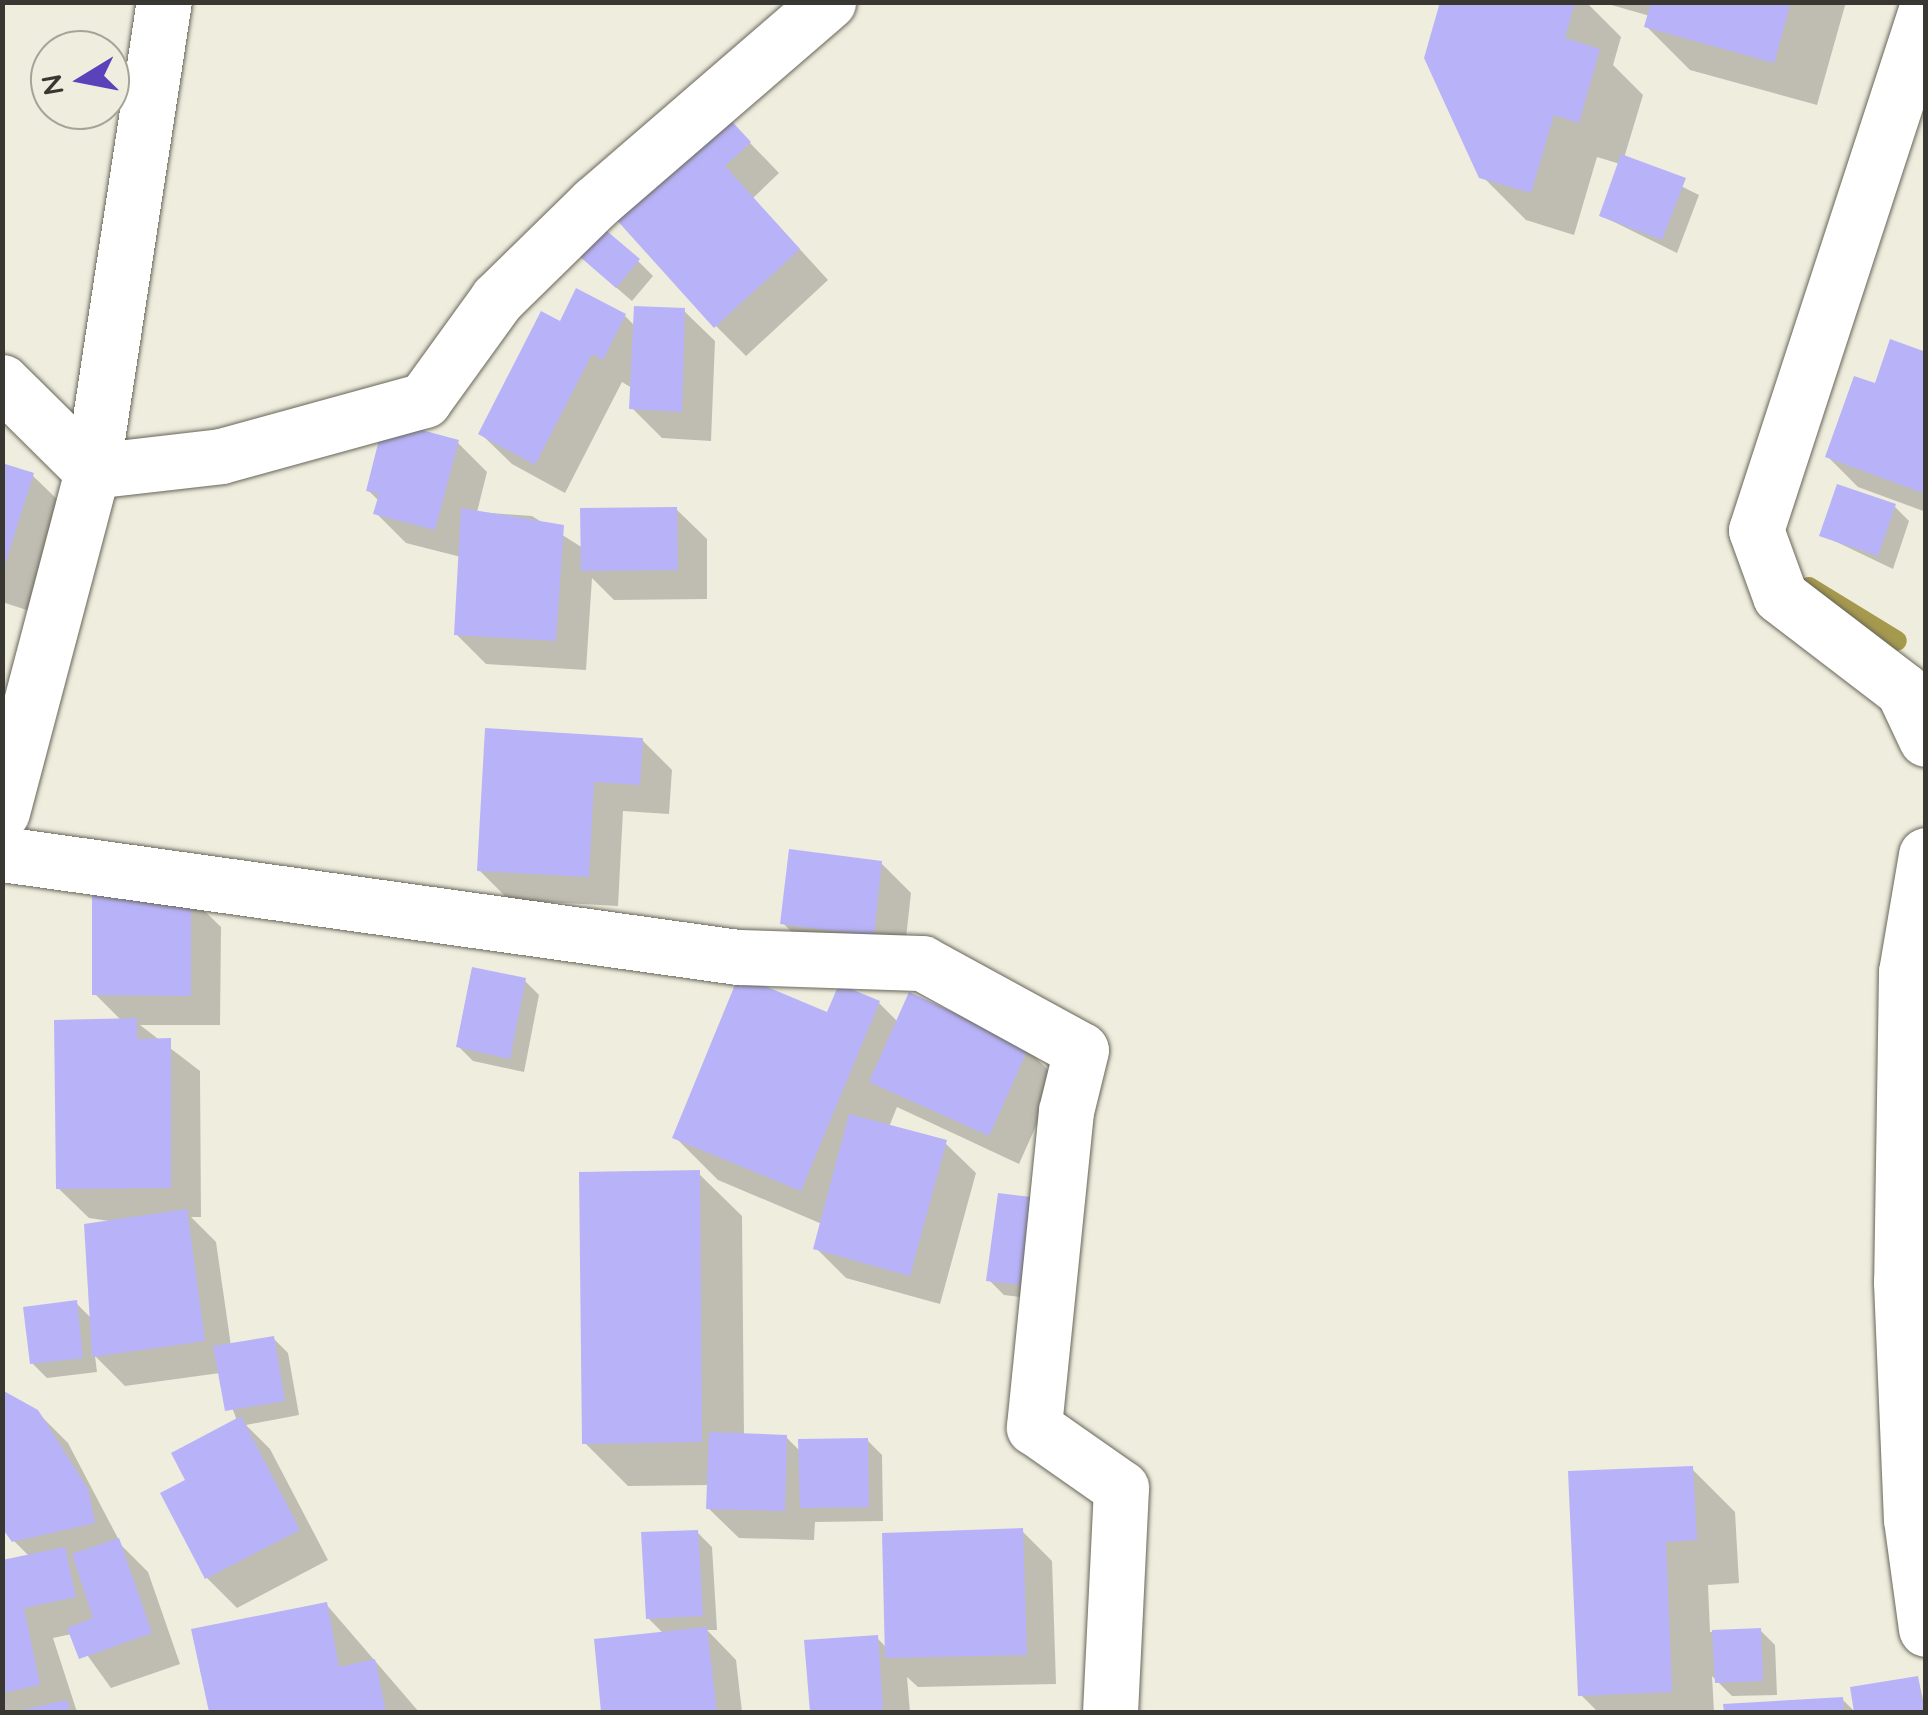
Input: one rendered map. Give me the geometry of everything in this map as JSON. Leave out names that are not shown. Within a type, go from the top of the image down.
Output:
[{"type":"street","points":[[2,812],[92,471],[164,2]]},
{"type":"street","points":[[92,471],[220,456],[424,400],[498,300],[567,230],[828,2]]},
{"type":"street","points":[[1926,10],[1756,530],[1780,596],[1903,690],[1926,739]]},
{"type":"street","points":[[2,382],[92,471]]},
{"type":"street","points":[[2,854],[738,957],[922,963],[1081,1050],[1066,1111],[1034,1427],[1121,1488],[1110,1712]]},
{"type":"street","points":[[1926,855],[1906,972],[1901,1282],[1926,1629]]},
{"type":"building","points":[[1440,2],[1575,2],[1565,38],[1600,49],[1579,123],[1554,115],[1531,193],[1479,178],[1424,58]]},
{"type":"building","points":[[1651,2],[1791,2],[1774,63],[1644,27]]},
{"type":"building","points":[[725,114],[751,142],[725,166],[800,249],[714,328],[614,217]]},
{"type":"building","points":[[1621,154],[1686,178],[1662,240],[1599,216]]},
{"type":"building","points":[[595,221],[640,259],[616,288],[571,249]]},
{"type":"building","points":[[576,288],[626,314],[603,360],[592,354],[535,465],[478,434],[541,311],[560,321]]},
{"type":"building","points":[[634,306],[685,308],[682,412],[629,409]]},
{"type":"building","points":[[1890,339],[1926,352],[1926,494],[1825,457],[1854,376],[1875,383]]},
{"type":"building","points":[[384,420],[459,440],[435,530],[373,514],[379,494],[366,491]]},
{"type":"building","points":[[2,463],[34,473],[3,571],[2,571]]},
{"type":"building","points":[[1837,484],[1896,504],[1878,556],[1819,536]]},
{"type":"building","points":[[677,507],[678,570],[581,571],[580,508]]},
{"type":"building","points":[[461,508],[564,525],[556,641],[454,635]]},
{"type":"building","points":[[485,728],[643,738],[640,785],[594,782],[589,877],[477,871]]},
{"type":"building","points":[[789,849],[882,861],[874,936],[780,924]]},
{"type":"building","points":[[92,894],[191,895],[191,996],[92,995]]},
{"type":"building","points":[[472,967],[526,978],[510,1059],[456,1047]]},
{"type":"building","points":[[739,975],[827,1012],[839,984],[880,1001],[801,1191],[672,1138]]},
{"type":"building","points":[[909,992],[1029,1047],[989,1136],[869,1082]]},
{"type":"building","points":[[137,1018],[137,1039],[171,1038],[171,1188],[56,1189],[54,1020]]},
{"type":"building","points":[[849,1114],[947,1140],[910,1276],[813,1249]]},
{"type":"building","points":[[700,1170],[702,1442],[582,1444],[579,1172]]},
{"type":"building","points":[[998,1193],[1031,1197],[1020,1285],[986,1281]]},
{"type":"building","points":[[187,1209],[205,1341],[92,1357],[84,1224]]},
{"type":"building","points":[[77,1300],[83,1358],[30,1364],[23,1307]]},
{"type":"building","points":[[274,1336],[285,1401],[225,1411],[213,1346]]},
{"type":"building","points":[[2,1390],[38,1410],[88,1489],[95,1523],[12,1542],[2,1528]]},
{"type":"building","points":[[241,1416],[300,1530],[205,1579],[160,1493],[185,1480],[171,1453]]},
{"type":"building","points":[[709,1432],[787,1435],[785,1511],[706,1509]]},
{"type":"building","points":[[868,1438],[869,1507],[800,1508],[798,1439]]},
{"type":"building","points":[[1693,1466],[1697,1540],[1666,1542],[1672,1692],[1578,1696],[1568,1471]]},
{"type":"building","points":[[1023,1528],[1027,1655],[885,1658],[882,1533]]},
{"type":"building","points":[[698,1530],[703,1616],[646,1619],[641,1532]]},
{"type":"building","points":[[119,1538],[152,1633],[79,1659],[67,1628],[93,1618],[72,1554]]},
{"type":"building","points":[[65,1547],[76,1597],[24,1608],[40,1685],[2,1693],[2,1560]]},
{"type":"building","points":[[327,1602],[339,1667],[375,1659],[386,1712],[209,1712],[191,1629]]},
{"type":"building","points":[[707,1627],[717,1712],[601,1712],[594,1639]]},
{"type":"building","points":[[1761,1628],[1763,1681],[1715,1683],[1712,1630]]},
{"type":"building","points":[[878,1635],[883,1712],[810,1712],[804,1640]]},
{"type":"building","points":[[1918,1676],[1924,1712],[1854,1712],[1850,1687]]},
{"type":"building","points":[[1843,1697],[1844,1712],[1724,1712],[1723,1704]]},
{"type":"building","points":[[67,1700],[70,1712],[17,1712],[17,1711]]},
{"type":"waterway","points":[[1809,587],[1897,641]]}]
